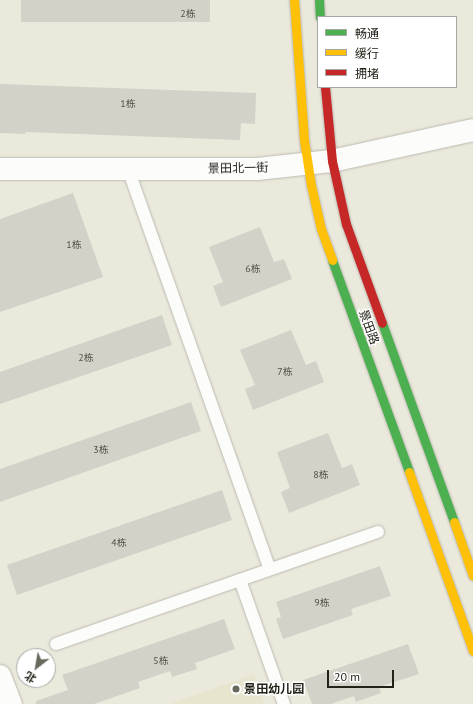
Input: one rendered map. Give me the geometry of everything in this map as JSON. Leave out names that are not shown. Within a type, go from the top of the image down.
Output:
[{"type":"main road","name":"景田路","points":[[294,0],[302,116],[308,164],[322,229],[332,261],[473,651]]},
{"type":"main road","points":[[319,0],[320,16]]},
{"type":"main road","name":"景田路","points":[[325,88],[332,161],[346,224],[473,576]]},
{"type":"street","name":"景田北一街","points":[[0,169],[258,169],[332,161],[473,130]]},
{"type":"street","points":[[0,676],[11,704]]},
{"type":"lane","points":[[128,169],[270,569]]},
{"type":"lane","points":[[56,644],[378,532]]},
{"type":"lane","points":[[240,580],[284,704]]},
{"type":"shaded area","name":"景田幼儿园","points":[[254,674],[265,704],[170,704]]},
{"type":"building","points":[[21,0],[210,0],[210,22],[21,22]]},
{"type":"building","points":[[0,84],[256,93],[255,124],[241,123],[240,140],[25,132],[25,134],[0,133]]},
{"type":"building","points":[[73,193],[103,277],[0,312],[0,219]]},
{"type":"building","points":[[260,227],[274,262],[284,259],[292,279],[221,307],[213,286],[223,282],[209,247]]},
{"type":"building","points":[[162,315],[172,345],[0,404],[0,372]]},
{"type":"building","points":[[291,330],[306,365],[316,361],[324,382],[253,410],[245,389],[255,385],[240,350]]},
{"type":"building","points":[[191,402],[201,431],[0,502],[0,469]]},
{"type":"building","points":[[328,433],[342,468],[352,464],[360,485],[289,513],[281,492],[290,488],[277,452]]},
{"type":"building","points":[[222,490],[232,520],[17,595],[7,565]]},
{"type":"building","points":[[380,566],[391,596],[351,609],[353,615],[283,639],[276,619],[281,617],[276,602]]},
{"type":"building","points":[[224,619],[235,649],[195,663],[197,669],[172,677],[170,671],[138,682],[140,688],[94,704],[36,704],[36,701],[68,690],[62,675]]},
{"type":"building","points":[[408,644],[419,674],[379,687],[381,693],[356,702],[354,696],[331,704],[312,704],[303,680]]},
{"type":"traffic: fast","points":[[319,0],[320,16]]},
{"type":"traffic: fast","points":[[332,260],[409,472]]},
{"type":"traffic: fast","points":[[382,323],[454,522]]},
{"type":"traffic: slow","points":[[294,0],[304,140],[311,185],[321,229],[332,260]]},
{"type":"traffic: slow","points":[[409,472],[473,651]]},
{"type":"traffic: slow","points":[[454,522],[473,576]]},
{"type":"traffic: jam","points":[[325,88],[332,161],[346,224],[382,323]]},
{"type":"place","name":"景田幼儿园","points":[[236,689]]}]
